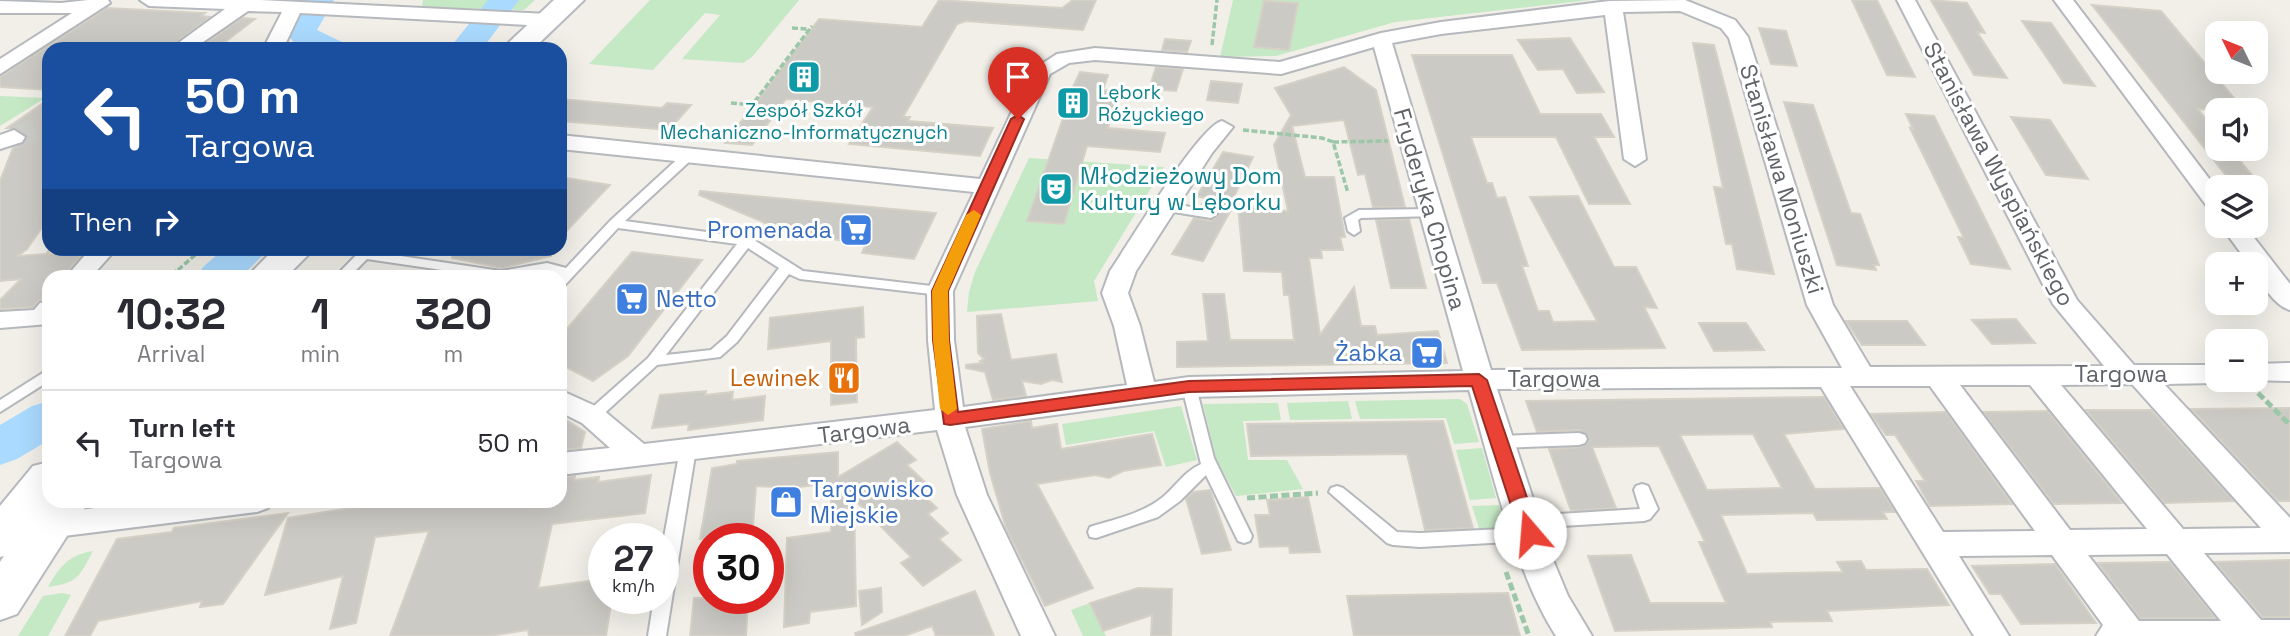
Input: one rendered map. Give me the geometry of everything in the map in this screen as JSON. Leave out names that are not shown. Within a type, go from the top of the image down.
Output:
[{"type":"main road","points":[[524,42],[570,0]]},
{"type":"main road","points":[[273,270],[288,256]]},
{"type":"main road","points":[[0,600],[25,526],[42,492]]},
{"type":"street","points":[[149,0],[548,20]]},
{"type":"street","name":"Stanisława Wyspiańskiego","points":[[1906,0],[2066,304],[2290,540]]},
{"type":"street","points":[[2063,0],[2205,188]]},
{"type":"street","points":[[0,7],[61,9],[105,1]]},
{"type":"street","points":[[0,68],[105,1]]},
{"type":"street","points":[[1038,636],[972,495],[956,449],[941,340],[940,291],[1041,71],[1064,58],[1095,54],[1280,68],[1381,39],[1441,28],[1609,7],[1684,2]]},
{"type":"street","name":"Stanisława Moniuszki","points":[[1684,2],[1728,24],[1738,37],[1820,305],[1861,378]]},
{"type":"street","points":[[190,42],[242,6]]},
{"type":"street","points":[[1609,7],[1614,12],[1635,159]]},
{"type":"street","points":[[279,42],[306,8]]},
{"type":"street","name":"Fryderyka Chopina","points":[[1381,39],[1499,442],[1555,599],[1575,636]]},
{"type":"street","points":[[1143,393],[1128,326],[1115,293],[1123,271],[1203,149],[1222,127]]},
{"type":"street","points":[[567,143],[988,187]]},
{"type":"street","points":[[2242,238],[2290,302]]},
{"type":"street","points":[[85,270],[98,256]]},
{"type":"street","points":[[0,320],[42,317]]},
{"type":"street","points":[[2268,377],[2290,372]]},
{"type":"street","name":"Targowa","points":[[567,463],[950,419],[1189,387],[1479,380],[2205,374]]},
{"type":"street","points":[[2037,375],[2252,634]]},
{"type":"street","points":[[1938,376],[2130,635]]},
{"type":"street","points":[[1830,378],[1992,636]]},
{"type":"street","points":[[567,404],[592,416],[638,455]]},
{"type":"street","points":[[25,526],[186,508]]},
{"type":"street","points":[[1936,544],[2290,540]]},
{"type":"street","points":[[2113,636],[2290,634]]},
{"type":"lane","points":[[567,275],[615,224],[687,157]]},
{"type":"lane","points":[[1165,207],[1211,214]]},
{"type":"lane","points":[[1354,231],[1351,218],[1359,214],[1431,214]]},
{"type":"lane","points":[[615,224],[746,241],[800,275],[940,291]]},
{"type":"lane","points":[[592,416],[653,361],[746,241]]},
{"type":"lane","points":[[349,270],[363,256]]},
{"type":"lane","points":[[390,256],[472,270]]},
{"type":"lane","points":[[530,270],[547,267],[552,270]]},
{"type":"lane","points":[[653,361],[715,354],[732,339],[787,267]]},
{"type":"lane","points":[[0,407],[42,379]]},
{"type":"lane","points":[[1189,387],[1210,466],[1244,536]]},
{"type":"lane","points":[[1499,442],[1579,439]]},
{"type":"lane","points":[[675,523],[688,449]]},
{"type":"lane","points":[[1096,532],[1145,516],[1169,502],[1193,473],[1210,466]]},
{"type":"lane","points":[[1337,492],[1393,538],[1420,540],[1644,515],[1650,509],[1642,490]]},
{"type":"lane","points":[[657,636],[660,614]]},
{"type":"path","points":[[1211,63],[1217,0]]},
{"type":"path","points":[[731,103],[752,105],[811,28],[792,29]]},
{"type":"path","points":[[1222,127],[1322,138],[1333,142],[1410,140]]},
{"type":"path","points":[[1333,142],[1348,193]]},
{"type":"path","points":[[178,270],[194,256]]},
{"type":"path","points":[[2264,392],[2290,425]]},
{"type":"path","points":[[1225,499],[1337,492]]},
{"type":"path","points":[[1506,572],[1529,636]]},
{"type":"green space","points":[[423,0],[535,0],[524,10],[422,7]]},
{"type":"green space","points":[[650,0],[799,0],[752,57],[743,63],[682,59],[720,15],[705,13],[653,70],[589,64]]},
{"type":"green space","points":[[1233,0],[1590,0],[1395,22],[1276,56],[1220,57]]},
{"type":"green space","points":[[0,96],[42,98],[42,100],[0,126]]},
{"type":"green space","points":[[1029,158],[1164,167],[1094,281],[1098,301],[967,312],[975,272]]},
{"type":"green space","points":[[1460,399],[1467,404],[1479,442],[1454,444],[1446,418],[1360,419],[1355,401]]},
{"type":"green space","points":[[1348,401],[1352,419],[1290,420],[1287,403]]},
{"type":"green space","points":[[1278,403],[1281,420],[1243,421],[1248,460],[1287,460],[1303,489],[1236,496],[1216,458],[1203,404]]},
{"type":"green space","points":[[1181,406],[1197,460],[1166,467],[1154,431],[1066,445],[1062,424]]},
{"type":"green space","points":[[1482,448],[1496,498],[1470,500],[1456,450]]},
{"type":"green space","points":[[1499,505],[1507,530],[1480,531],[1472,506]]},
{"type":"green space","points":[[93,551],[72,581],[48,587],[71,559]]},
{"type":"green space","points":[[62,593],[71,595],[48,636],[18,636],[43,596]]},
{"type":"green space","points":[[1090,603],[1106,636],[1083,636],[1071,610]]},
{"type":"building","name":"Zespół Szkół Mechaniczno-Informatycznych","points":[[939,0],[1062,8],[1073,0],[1096,0],[1083,30],[966,21],[957,24],[903,117],[910,117],[908,121],[993,128],[980,156],[849,144],[873,107],[786,99],[752,145],[725,143],[819,19],[922,27]]},
{"type":"building","points":[[1852,0],[1877,0],[1915,77],[1887,75]]},
{"type":"building","points":[[1931,0],[1967,3],[1985,33],[1977,32],[2007,78],[1974,75]]},
{"type":"building","points":[[1264,1],[1298,3],[1289,50],[1254,47]]},
{"type":"building","points":[[2092,5],[2161,11],[2205,63],[2205,84],[2222,84],[2234,98],[2205,98],[2205,109],[2198,109],[2205,118],[2205,149]]},
{"type":"building","points":[[107,8],[205,13],[201,16],[210,17],[176,42],[54,42]]},
{"type":"building","points":[[242,18],[255,19],[225,42],[208,42]]},
{"type":"building","points":[[2022,21],[2051,23],[2095,86],[2064,83]]},
{"type":"building","points":[[1759,28],[1786,31],[1797,66],[1771,64]]},
{"type":"building","points":[[1570,38],[1604,92],[1577,93],[1563,69],[1538,70],[1518,40]]},
{"type":"building","points":[[1165,39],[1191,41],[1187,52],[1162,50]]},
{"type":"building","points":[[1693,43],[1714,45],[1774,274],[1737,269],[1732,244],[1726,244],[1714,187],[1723,188]]},
{"type":"building","points":[[42,50],[42,90],[0,87],[0,77]]},
{"type":"building","points":[[1412,55],[1512,55],[1540,114],[1601,114],[1614,137],[1594,137],[1630,204],[1589,204],[1556,137],[1471,137],[1487,183],[1492,183],[1497,198],[1505,197],[1528,266],[1522,266],[1538,311],[1549,311],[1553,322],[1597,321],[1530,197],[1578,196],[1614,267],[1636,267],[1657,308],[1644,307],[1665,348],[1522,350],[1497,283],[1483,283]]},
{"type":"building","points":[[1156,67],[1183,69],[1176,91],[1149,89]]},
{"type":"building","points":[[1344,67],[1376,90],[1405,207],[1373,207],[1365,174],[1358,175],[1344,120],[1292,126],[1305,177],[1334,177],[1345,237],[1340,237],[1343,250],[1321,250],[1322,258],[1309,258],[1320,335],[1354,287],[1361,326],[1375,326],[1377,335],[1438,331],[1447,363],[1177,367],[1177,342],[1208,341],[1203,294],[1224,294],[1230,340],[1294,340],[1289,295],[1284,295],[1282,272],[1244,271],[1238,206],[1288,211],[1274,145],[1291,115],[1275,88]]},
{"type":"building","points":[[1080,72],[1108,75],[1103,90],[1120,91],[1108,128],[1165,133],[1160,152],[1087,146],[1064,224],[1027,221],[1067,107],[1064,106]]},
{"type":"building","points":[[1211,81],[1242,84],[1238,103],[1207,100]]},
{"type":"building","points":[[567,100],[662,108],[667,103],[691,105],[670,129],[567,122]]},
{"type":"building","points":[[1784,102],[1813,105],[1851,213],[1860,214],[1879,265],[1874,265],[1876,270],[1837,265]]},
{"type":"building","points":[[42,104],[42,228],[27,249],[18,256],[81,256],[68,270],[42,270],[42,300],[33,307],[0,309],[0,300],[21,279],[0,281],[0,181],[13,148],[23,144],[28,136],[15,128],[7,128]]},
{"type":"building","points":[[1906,114],[1934,116],[2010,269],[1971,264],[1958,237],[1964,238],[1910,128],[1913,129]]},
{"type":"building","points":[[2011,117],[2050,120],[2088,179],[2046,175]]},
{"type":"building","points":[[1223,152],[1253,157],[1230,205],[1233,206],[1203,261],[1172,254],[1194,218],[1211,221],[1219,215],[1212,208],[1201,206],[1205,198],[1197,196]]},
{"type":"building","points":[[2215,161],[2240,161],[2252,175],[2226,175]]},
{"type":"building","points":[[567,178],[610,185],[567,231]]},
{"type":"building","name":"Promenada","points":[[700,191],[936,213],[914,259],[862,253],[866,244],[798,234],[699,195]]},
{"type":"building","points":[[1409,219],[1426,288],[1391,288],[1376,220]]},
{"type":"building","name":"Netto","points":[[632,252],[702,260],[628,356],[593,381],[567,368],[567,329]]},
{"type":"building","points":[[452,256],[551,256],[502,268]]},
{"type":"building","points":[[863,307],[864,337],[856,338],[857,402],[831,405],[831,341],[768,349],[770,318]]},
{"type":"building","points":[[1001,314],[1011,360],[1056,354],[1062,382],[1052,380],[1041,384],[1022,381],[1026,396],[993,400],[985,372],[966,368],[966,365],[983,363],[980,361],[984,359],[978,353],[977,316]]},
{"type":"building","points":[[2016,319],[2035,343],[1992,344],[1972,320]]},
{"type":"building","points":[[1846,321],[1907,321],[1925,345],[1862,345]]},
{"type":"building","points":[[1699,323],[1746,323],[1764,350],[1714,351]]},
{"type":"building","points":[[706,391],[705,395],[733,392],[732,400],[765,396],[763,420],[688,430],[689,424],[652,428],[660,395]]},
{"type":"building","points":[[1824,397],[1844,429],[1784,434],[1815,489],[1880,488],[1895,512],[1883,512],[1887,519],[1817,520],[1813,513],[1721,515],[1747,574],[1843,572],[1837,562],[1861,561],[1866,570],[1927,569],[1949,605],[1827,611],[1832,621],[1770,622],[1772,627],[1615,631],[1588,556],[1631,555],[1650,603],[1726,603],[1699,542],[1705,542],[1659,446],[1592,447],[1616,508],[1571,511],[1549,449],[1580,447],[1587,444],[1589,438],[1579,430],[1537,432],[1526,401]],"holes":[[[1753,434],[1782,488],[1707,490],[1680,435]]]},
{"type":"building","points":[[2290,408],[2290,501],[2278,501],[2191,409]]},
{"type":"building","points":[[2086,410],[2151,410],[2234,501],[2164,503]]},
{"type":"building","points":[[2048,411],[2122,503],[2054,504],[1983,412]]},
{"type":"building","points":[[1946,412],[2012,504],[1930,506],[1916,481],[1925,481],[1895,435],[1886,435],[1871,414]]},
{"type":"building","points":[[567,420],[585,432],[581,448],[567,449]]},
{"type":"building","points":[[1031,421],[1032,428],[1057,424],[1061,449],[1152,434],[1161,465],[1123,471],[1109,478],[1095,475],[1037,484],[1093,588],[1045,606],[1006,528],[990,473],[982,429]]},
{"type":"building","points":[[1443,421],[1473,528],[1425,530],[1407,454],[1251,456],[1247,424]]},
{"type":"building","points":[[897,442],[916,460],[907,465],[927,484],[917,489],[937,508],[928,514],[948,533],[939,539],[961,560],[923,586],[901,563],[911,557],[854,499],[856,606],[810,612],[809,623],[784,627],[787,538],[831,532],[831,483],[791,488],[756,486],[753,523],[703,523],[712,468],[737,464],[737,461],[838,452],[838,477]]},
{"type":"building","points":[[651,475],[645,513],[552,524],[538,588],[588,581],[588,614],[609,614],[606,636],[529,636],[528,630],[489,636],[390,636],[429,531],[375,537],[356,623],[330,629],[343,576],[265,595],[288,518],[351,508],[567,508],[567,477],[575,476],[574,480],[599,477],[598,482]]},
{"type":"building","points":[[1210,490],[1231,550],[1202,554],[1186,499],[1193,492]]},
{"type":"building","points":[[1308,497],[1320,552],[1290,553],[1289,546],[1260,547],[1255,515],[1270,515],[1267,500]]},
{"type":"building","points":[[288,513],[223,604],[200,607],[202,601],[98,621],[90,636],[65,636],[117,539],[172,532],[174,528]]},
{"type":"building","points":[[2290,560],[2290,617],[2262,617],[2215,562]]},
{"type":"building","points":[[2170,562],[2216,618],[2140,618],[2098,563]]},
{"type":"building","points":[[2055,564],[2096,623],[2021,624],[2001,594],[1990,594],[1972,566]]},
{"type":"building","points":[[881,588],[882,612],[862,625],[859,591]]},
{"type":"building","points":[[1138,588],[1172,589],[1171,636],[1151,636],[1152,615],[1103,631],[1090,603]]},
{"type":"building","points":[[975,591],[994,636],[936,636],[932,626],[904,636],[856,636],[855,633]]},
{"type":"building","points":[[1508,593],[1520,636],[1354,636],[1347,596]]},
{"type":"building","points":[[693,608],[693,614],[747,614],[746,636],[690,636]]},
{"type":"waterway","points":[[312,42],[300,31],[319,0]]},
{"type":"waterway","points":[[471,42],[504,0]]},
{"type":"waterway","points":[[225,270],[241,256]]},
{"type":"waterway","points":[[0,447],[42,422]]},
{"type":"tunnel","points":[[14,137],[42,127]]},
{"type":"slow traffic","points":[[948,409],[941,340],[940,291],[974,215]]},
{"type":"place","name":"Zespół Szkół Mechaniczno-Informatycznych","points":[[804,77]]},
{"type":"place","name":"Lębork Różyckiego","points":[[1073,103]]},
{"type":"place","name":"Młodzieżowy Dom Kultury w Lęborku","points":[[1056,189]]},
{"type":"place","name":"Promenada","points":[[856,230]]},
{"type":"place","name":"Netto","points":[[632,299]]},
{"type":"place","name":"Żabka","points":[[1427,353]]},
{"type":"place","name":"Lewinek","points":[[844,378]]},
{"type":"place","name":"Targowisko Miejskie","points":[[786,502]]},
{"type":"route","points":[[1018,119],[940,291],[941,340],[950,419],[1189,387],[1479,380],[1530,533]]}]
